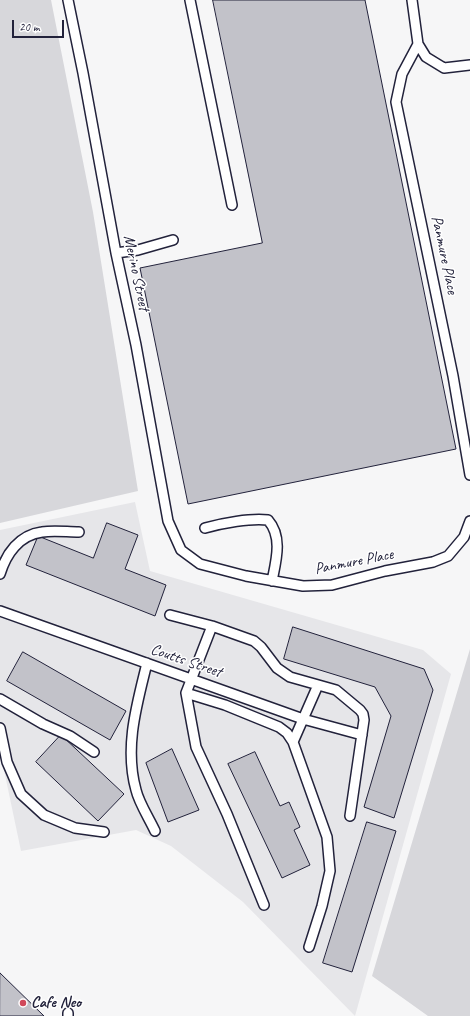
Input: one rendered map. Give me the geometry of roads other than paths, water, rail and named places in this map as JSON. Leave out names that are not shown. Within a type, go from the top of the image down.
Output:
[{"type":"lane","name":"Merino Street","points":[[68,0],[116,253],[136,345],[168,521],[181,550]]},
{"type":"lane","points":[[190,0],[232,205]]},
{"type":"lane","points":[[412,0],[418,44],[426,57],[444,68],[470,66]]},
{"type":"lane","name":"Panmure Place","points":[[418,44],[402,74],[396,102],[454,376],[470,475]]},
{"type":"lane","points":[[116,253],[138,250],[173,240]]},
{"type":"lane","points":[[205,528],[238,522],[262,519],[268,520],[274,526],[277,540],[276,559],[272,581]]},
{"type":"lane","name":"Panmure Place","points":[[181,550],[200,564],[246,576],[303,586],[332,585],[385,571],[433,562],[448,556],[464,537],[470,522]]},
{"type":"lane","points":[[0,574],[4,561],[15,545],[25,538],[41,532],[79,532]]},
{"type":"lane","name":"Coutts Street","points":[[0,611],[303,719],[362,734]]},
{"type":"lane","points":[[170,615],[212,626],[254,641],[261,647],[277,668],[290,677],[336,690],[360,710],[363,714],[364,720],[350,816]]},
{"type":"lane","points":[[212,626],[186,692],[196,747],[227,814],[264,905]]},
{"type":"lane","points":[[147,663],[134,714],[131,758],[136,790],[155,831]]},
{"type":"lane","points":[[294,742],[318,685]]},
{"type":"lane","points":[[186,692],[226,705],[274,725],[287,733],[294,742],[327,837],[330,871],[322,906],[309,947]]},
{"type":"lane","points":[[0,699],[43,724],[70,736],[94,752]]},
{"type":"lane","points":[[0,728],[7,762],[21,794],[44,815],[74,828],[104,832]]},
{"type":"place","name":"Cafe Neo","points":[[23,1003]]}]
